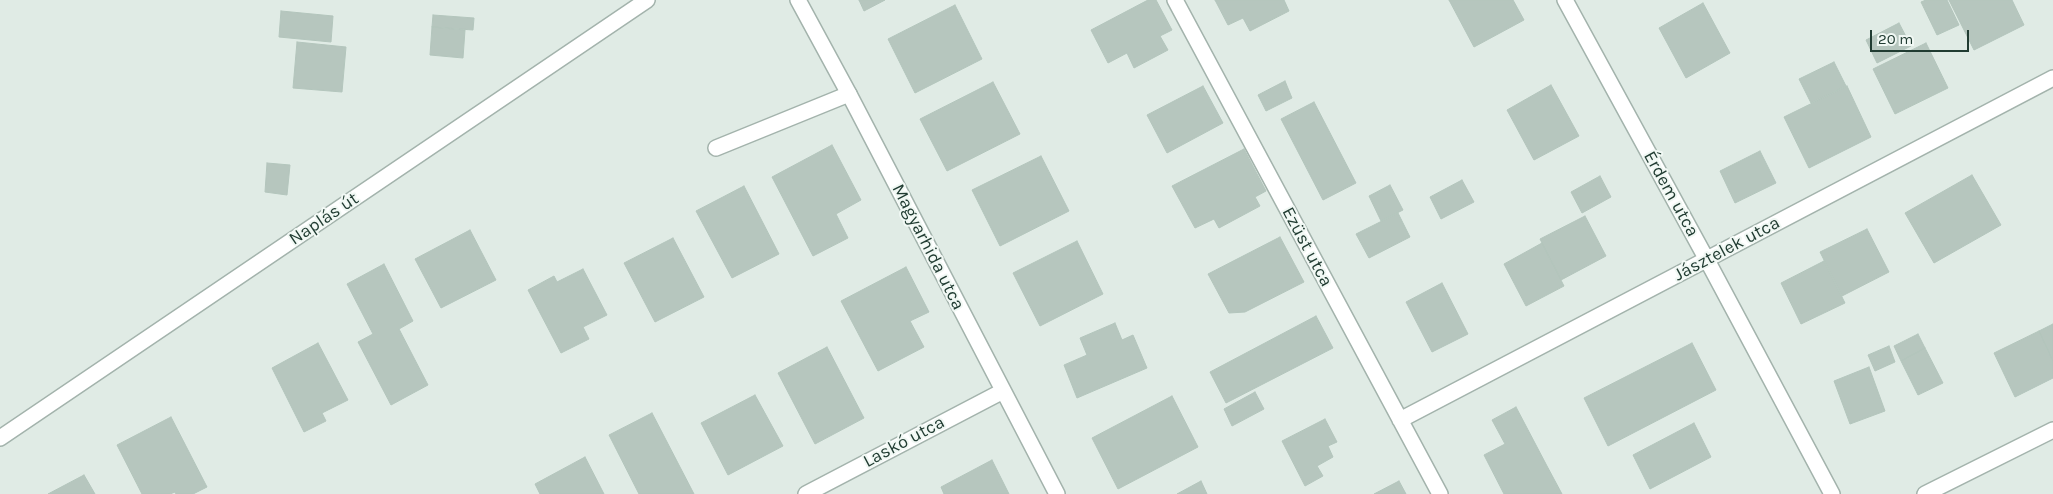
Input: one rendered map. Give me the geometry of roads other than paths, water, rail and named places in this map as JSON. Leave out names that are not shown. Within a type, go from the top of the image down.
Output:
[{"type":"street","name":"Naplás út","points":[[0,438],[647,0]]},
{"type":"street","name":"Magyarhida utca","points":[[798,0],[849,94],[1056,494]]},
{"type":"street","name":"Ezüst utca","points":[[1175,0],[1440,494]]},
{"type":"street","name":"Érdem utca","points":[[1565,0],[1832,494]]},
{"type":"street","name":"Jásztelek utca","points":[[1400,420],[2053,78]]},
{"type":"street","points":[[716,148],[849,94]]},
{"type":"street","name":"Laskó utca","points":[[806,494],[1003,391]]},
{"type":"street","points":[[1925,494],[2053,430]]}]
